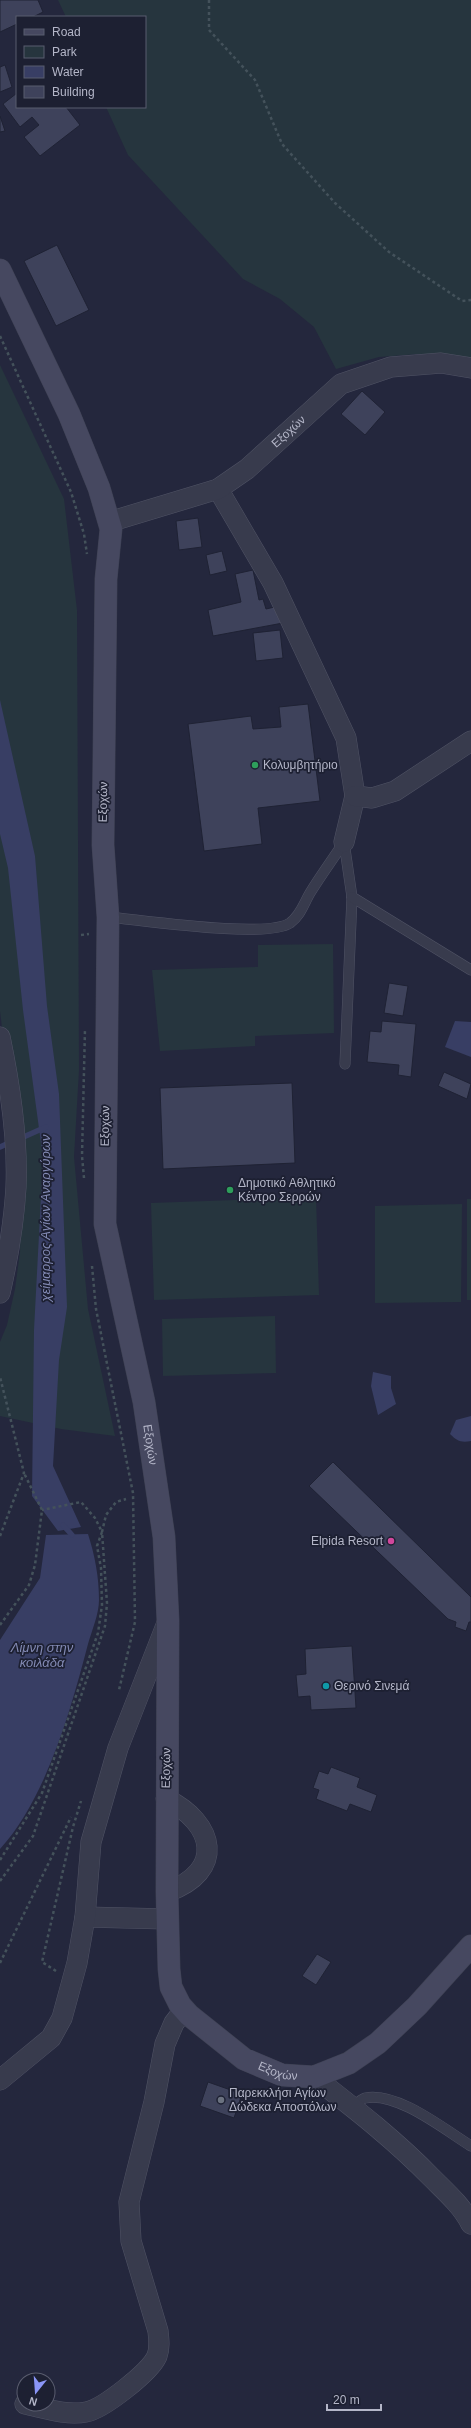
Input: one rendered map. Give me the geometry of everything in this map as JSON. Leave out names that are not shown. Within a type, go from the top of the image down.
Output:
[{"type":"main road","name":"Εξοχών","points":[[0,270],[68,414],[99,488],[111,529],[106,579],[103,845],[108,917],[105,1224],[151,1440],[164,1536],[168,1621],[166,1799],[170,1979],[175,1996],[184,2010],[220,2041],[259,2067],[287,2076],[314,2077],[349,2063],[378,2043],[422,2001],[471,1946]]},
{"type":"street","name":"Εξοχών","points":[[109,522],[218,488],[248,468],[341,384],[391,367],[441,363],[471,368]]},
{"type":"street","points":[[218,488],[273,583],[346,738],[355,796],[344,842]]},
{"type":"street","points":[[355,796],[372,798],[395,791],[471,741]]},
{"type":"street","points":[[0,1037],[11,1107],[16,1185],[9,1243],[0,1293]]},
{"type":"street","points":[[0,2080],[51,2038],[62,2018],[77,1963],[85,1916],[91,1842],[118,1748],[168,1621]]},
{"type":"street","points":[[166,1799],[191,1816],[202,1828],[208,1846],[206,1857],[198,1871],[182,1886],[167,1892]]},
{"type":"street","points":[[85,1916],[168,1919]]},
{"type":"street","points":[[56,2410],[72,2413],[92,2410],[103,2405],[142,2374],[158,2354],[158,2331],[131,2241],[129,2202],[153,2107],[165,2044],[172,2027],[184,2010]]},
{"type":"street","points":[[314,2077],[380,2128],[456,2202],[471,2224]]},
{"type":"lane","points":[[108,917],[214,927],[275,928],[290,923],[302,911],[310,893],[344,842]]},
{"type":"lane","points":[[344,842],[352,897],[345,1064]]},
{"type":"lane","points":[[352,897],[471,970]]},
{"type":"lane","points":[[353,2107],[364,2098],[386,2098],[403,2104],[471,2146]]},
{"type":"path","points":[[208,0],[209,30],[255,80],[282,144],[335,203],[389,252],[462,302],[471,300]]},
{"type":"path","points":[[0,1377],[24,1473],[42,1510],[35,1565],[29,1585],[0,1625]]},
{"type":"path","points":[[0,1536],[24,1473]]},
{"type":"path","points":[[0,1860],[42,1793],[98,1633],[102,1605],[97,1546],[106,1515],[116,1502],[126,1499]]},
{"type":"path","points":[[0,1881],[33,1836],[105,1626],[107,1603],[102,1532],[96,1518],[81,1502],[42,1510]]},
{"type":"path","points":[[0,1963],[71,1817]]},
{"type":"green space","points":[[58,0],[471,0],[471,375],[419,354],[379,357],[336,369],[314,327],[280,299],[243,279],[128,155],[106,108],[146,108],[146,16],[66,16]]},
{"type":"green space","points":[[0,365],[64,499],[77,610],[79,1070],[74,1157],[88,1309],[115,1436],[61,1429],[0,1416],[0,1342],[7,1325],[15,1289],[20,1252],[21,1189],[0,1011]]},
{"type":"green space","points":[[333,944],[334,1033],[255,1036],[255,1046],[160,1051],[152,970],[258,967],[258,945]]},
{"type":"green space","points":[[316,1197],[319,1295],[154,1300],[151,1203]]},
{"type":"green space","points":[[467,1199],[471,1199],[471,1300],[467,1300]]},
{"type":"green space","points":[[462,1204],[461,1302],[375,1303],[375,1206]]},
{"type":"green space","points":[[275,1316],[276,1373],[163,1376],[162,1319]]},
{"type":"water","points":[[0,700],[35,856],[47,1006],[59,1094],[67,1307],[59,1360],[53,1466],[81,1527],[58,1531],[32,1496],[34,1330],[43,1158],[23,1010],[8,868],[0,834]]},
{"type":"water","points":[[455,1021],[471,1022],[471,1057],[445,1047]]},
{"type":"water","points":[[373,1372],[391,1376],[391,1388],[396,1404],[378,1415],[371,1386]]},
{"type":"water","points":[[471,1416],[471,1441],[459,1441],[450,1434],[456,1420]]},
{"type":"water","name":"Λίμνη στην κοιλάδα","points":[[88,1534],[95,1558],[98,1583],[99,1605],[97,1616],[65,1724],[44,1779],[31,1805],[16,1829],[0,1849],[0,1640],[40,1578],[46,1535]]},
{"type":"building","points":[[0,0],[38,0],[43,12],[35,16],[16,16],[16,24],[0,32]]},
{"type":"building","points":[[5,65],[12,87],[0,92],[0,67]]},
{"type":"building","points":[[16,94],[16,108],[67,108],[80,125],[40,156],[24,137],[39,125],[32,117],[20,127],[3,104]]},
{"type":"building","points":[[0,116],[5,131],[0,132]]},
{"type":"building","points":[[57,245],[89,310],[56,326],[24,261]]},
{"type":"building","points":[[362,391],[385,412],[365,435],[341,414]]},
{"type":"building","points":[[198,518],[202,547],[179,550],[176,521]]},
{"type":"building","points":[[222,551],[227,571],[210,575],[206,555]]},
{"type":"building","points":[[253,570],[259,600],[263,599],[266,609],[279,606],[283,623],[213,636],[208,610],[241,602],[235,574]]},
{"type":"building","points":[[280,630],[283,658],[256,661],[253,633]]},
{"type":"building","name":"Κολυμβητήριο","points":[[308,704],[320,801],[258,808],[262,844],[204,851],[188,724],[251,716],[253,729],[281,727],[279,707]]},
{"type":"building","points":[[389,983],[408,986],[403,1016],[384,1013]]},
{"type":"building","points":[[382,1021],[416,1024],[411,1077],[398,1075],[399,1065],[367,1062],[370,1031],[381,1032]]},
{"type":"building","points":[[444,1072],[471,1084],[467,1099],[438,1086]]},
{"type":"building","points":[[292,1083],[295,1163],[163,1169],[160,1088]]},
{"type":"building","name":"Elpida Resort","points":[[333,1462],[471,1597],[471,1622],[469,1622],[466,1631],[455,1627],[456,1622],[448,1619],[309,1486]]},
{"type":"building","name":"Θερινό Σινεμά","points":[[352,1646],[356,1708],[311,1710],[310,1696],[298,1697],[296,1675],[306,1674],[305,1649]]},
{"type":"building","points":[[331,1767],[360,1778],[357,1787],[377,1795],[371,1812],[350,1804],[347,1811],[316,1799],[319,1790],[313,1788],[319,1771],[328,1774]]},
{"type":"building","points":[[317,1954],[331,1962],[316,1985],[302,1976]]},
{"type":"building","name":"Παρεκκλήσι Αγίων Δώδεκα Αποστόλων","points":[[208,2082],[242,2094],[234,2118],[200,2106]]},
{"type":"waterway","points":[[19,1139],[46,1127]]},
{"type":"waterway","points":[[0,1147],[11,1142]]},
{"type":"waterway","name":"χείμαρρος Αγίων Αναργύρων","points":[[63,1525],[72,1535]]},
{"type":"place","name":"Κολυμβητήριο","points":[[255,765]]},
{"type":"place","name":"Δημοτικό Αθλητικό Κέντρο Σερρών","points":[[230,1190]]},
{"type":"place","name":"Elpida Resort","points":[[391,1541]]},
{"type":"place","name":"Θερινό Σινεμά","points":[[326,1686]]},
{"type":"place","name":"Παρεκκλήσι Αγίων Δώδεκα Αποστόλων","points":[[221,2100]]}]
